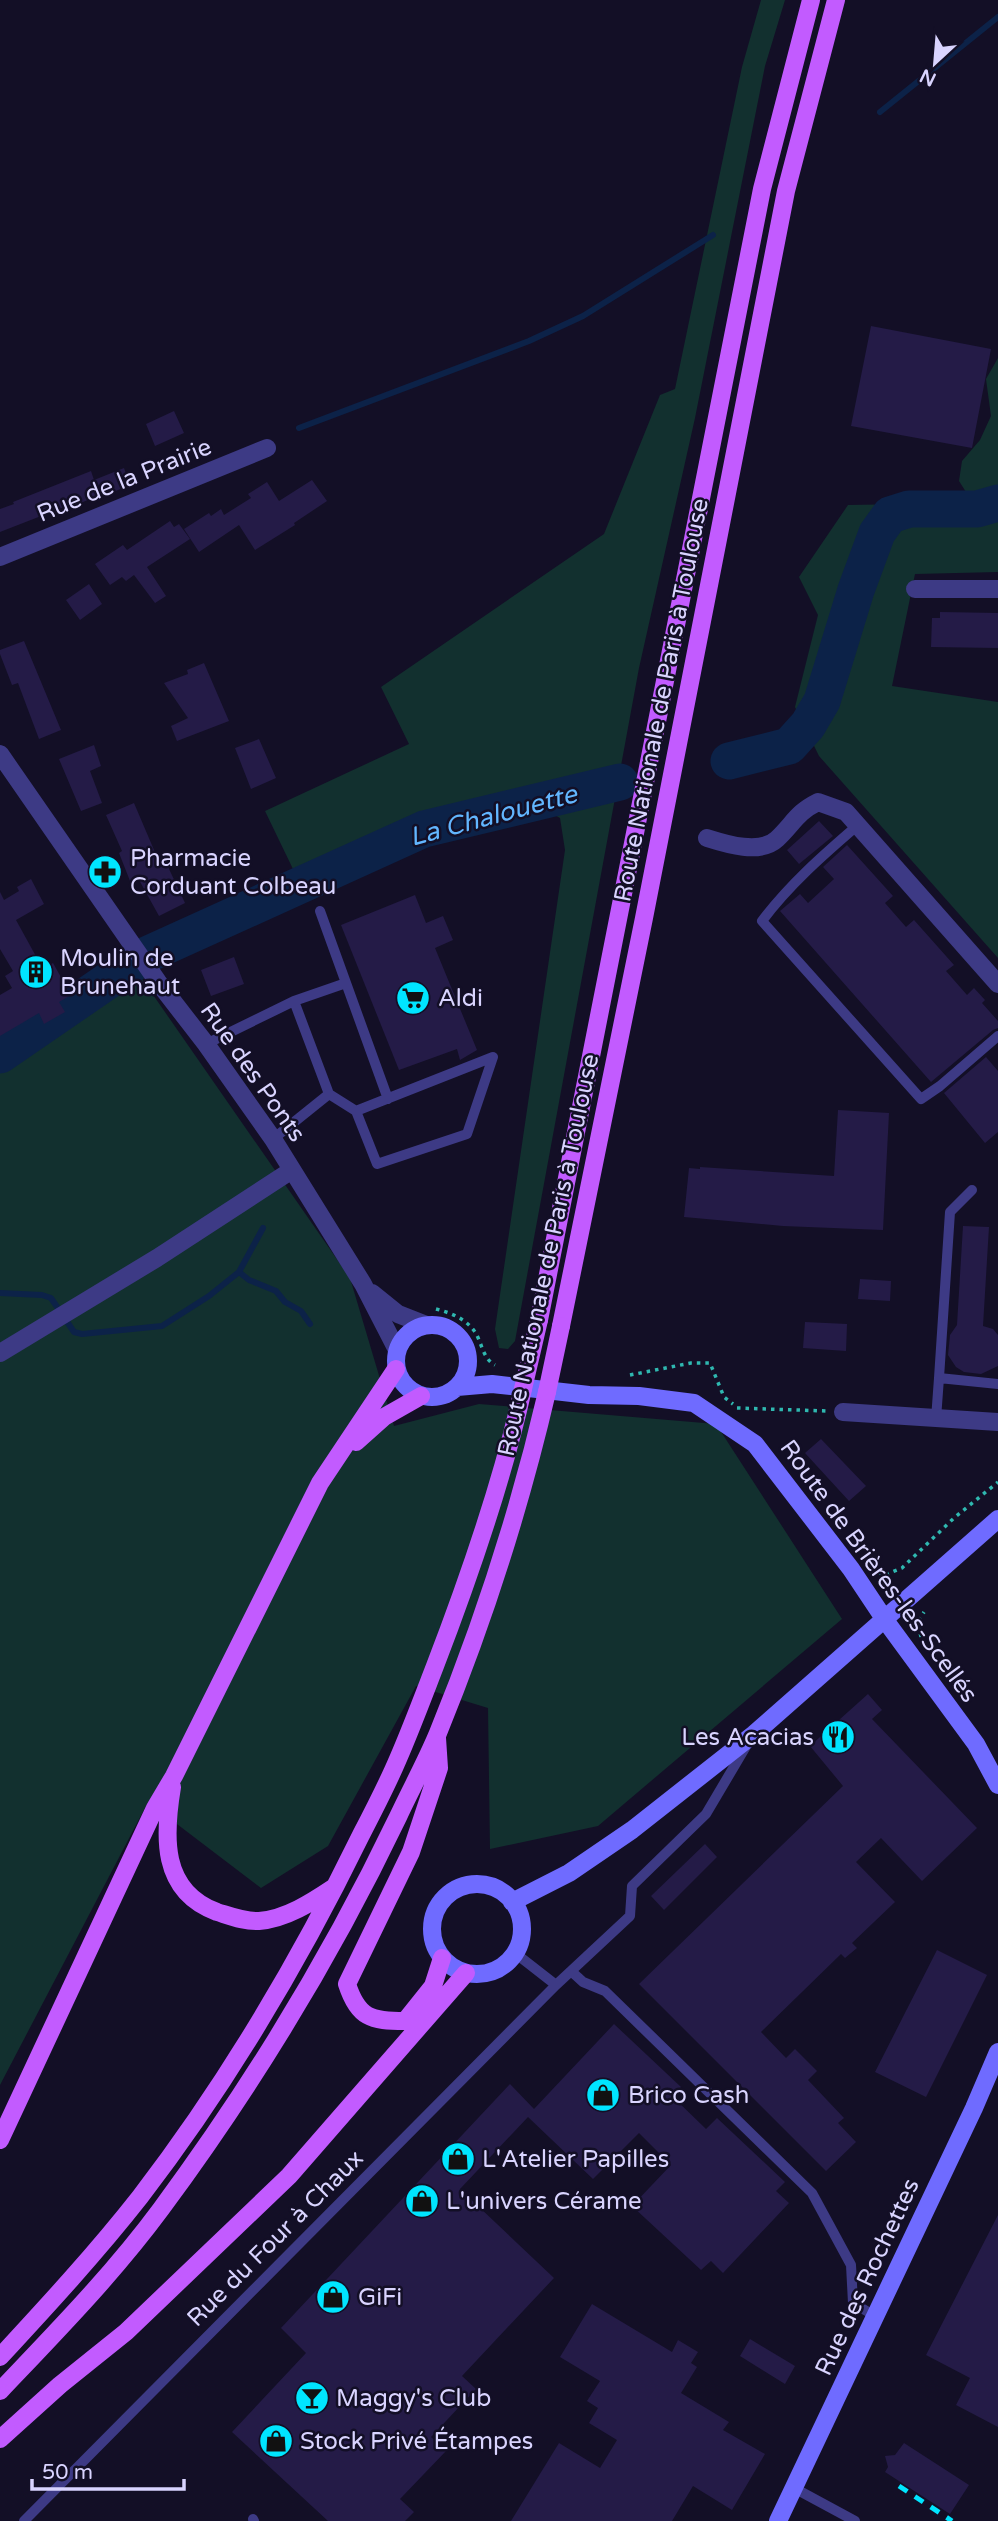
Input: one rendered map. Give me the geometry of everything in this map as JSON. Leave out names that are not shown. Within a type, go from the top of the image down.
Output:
[{"type":"main road","name":"Route Nationale de Paris à Toulouse","points":[[0,2357],[67,2285],[140,2196],[208,2102],[282,1984],[337,1886],[398,1760],[479,1547],[513,1432],[539,1320],[762,189],[811,0]]},
{"type":"main road","name":"Route Nationale de Paris à Toulouse","points":[[0,2391],[84,2302],[160,2210],[247,2085],[309,1985],[372,1870],[437,1735],[505,1549],[536,1438],[561,1326],[642,931],[786,191],[836,0]]},
{"type":"main road","points":[[0,2140],[155,1808],[174,1776],[320,1483],[396,1369],[397,1350],[407,1333],[425,1316],[459,1336],[468,1359],[463,1379],[457,1387],[440,1396],[421,1396],[384,1417],[338,1458]]},
{"type":"main road","points":[[468,1359],[495,1375]]},
{"type":"main road","points":[[396,1369],[405,1385],[421,1396]]},
{"type":"main road","name":"Route de Brières-les-Scellés","points":[[457,1387],[495,1375],[589,1395],[639,1396],[694,1403],[755,1444],[851,1569],[976,1744],[998,1785]]},
{"type":"main road","points":[[512,1902],[569,1874],[632,1830],[754,1734],[998,1519]]},
{"type":"main road","points":[[437,1735],[439,1768],[411,1852],[348,1984],[353,2002],[369,2018],[405,2021],[433,1986],[442,1958]]},
{"type":"main road","points":[[174,1776],[166,1838],[172,1869],[186,1893],[208,1909],[235,1918],[260,1921],[305,1906],[337,1886]]},
{"type":"main road","points":[[482,1885],[502,1892],[519,1914],[522,1927],[515,1953],[506,1964],[494,1971],[466,1973],[453,1968],[442,1958],[435,1946],[433,1918],[439,1905],[448,1895],[461,1888],[482,1885]]},
{"type":"main road","points":[[0,2439],[60,2385],[126,2332],[289,2176],[466,1973]]},
{"type":"main road","name":"Rue des Rochettes","points":[[778,2521],[963,2133],[998,2052]]},
{"type":"street","name":"Rue de la Prairie","points":[[0,557],[267,448]]},
{"type":"street","points":[[915,589],[998,589]]},
{"type":"street","name":"Rue des Ponts","points":[[0,754],[158,982],[273,1139],[363,1284],[397,1350]]},
{"type":"street","points":[[707,838],[743,849],[775,841],[801,810],[818,802],[846,812],[998,984]]},
{"type":"street","points":[[0,1353],[156,1258],[292,1170]]},
{"type":"street","name":"Rue des Ponts","points":[[363,1284],[398,1314],[425,1316]]},
{"type":"street","points":[[843,1412],[998,1422]]},
{"type":"lane","points":[[858,825],[823,855],[762,921],[921,1099],[998,1036]]},
{"type":"lane","points":[[320,911],[388,1099]]},
{"type":"lane","points":[[206,1044],[294,1001],[346,983]]},
{"type":"lane","points":[[294,1001],[329,1094],[356,1111],[377,1164],[467,1134],[493,1057],[356,1111]]},
{"type":"lane","points":[[273,1139],[329,1094]]},
{"type":"lane","points":[[936,1419],[950,1212],[972,1190]]},
{"type":"lane","points":[[939,1378],[998,1384]]},
{"type":"lane","name":"Rue du Four à Chaux","points":[[24,2521],[556,1985],[630,1916],[632,1886],[706,1814],[754,1734]]},
{"type":"lane","points":[[515,1953],[556,1985]]},
{"type":"lane","points":[[571,1971],[583,1982],[605,1991],[811,2193],[851,2265],[853,2303],[875,2316]]},
{"type":"lane","points":[[794,2488],[855,2521]]},
{"type":"path","points":[[425,1316],[454,1314],[466,1322],[475,1332],[495,1375]]},
{"type":"path","points":[[737,1408],[843,1412]]},
{"type":"path","points":[[870,1573],[887,1574],[902,1568],[954,1518],[998,1482]]},
{"type":"path","points":[[922,1643],[918,1622],[924,1611]]},
{"type":"green space","points":[[761,0],[785,0],[765,66],[695,418],[639,668],[515,1341],[508,1349],[499,1348],[495,1329],[565,850],[560,818],[511,791],[306,896],[265,811],[409,744],[381,687],[604,534],[660,395],[675,389],[742,67]]},
{"type":"green space","points":[[998,358],[998,572],[915,574],[892,686],[998,702],[998,958],[819,756],[795,707],[818,615],[799,577],[848,505],[973,503],[959,481],[962,461],[980,440],[991,416],[986,379]]},
{"type":"green space","points":[[142,979],[350,1278],[394,1426],[479,1404],[716,1424],[842,1619],[598,1826],[490,1849],[488,1708],[416,1686],[328,1846],[261,1888],[148,1802],[0,2085],[0,1063]]},
{"type":"building","points":[[871,326],[991,349],[972,448],[851,426]]},
{"type":"building","points":[[174,411],[184,433],[155,446],[146,424]]},
{"type":"building","points":[[124,468],[130,485],[0,532],[0,509],[14,504],[13,502],[91,471],[94,480]]},
{"type":"building","points":[[312,480],[327,501],[255,550],[239,525],[199,552],[184,529],[209,513],[211,516],[221,509],[224,515],[251,498],[248,494],[267,482],[279,501]]},
{"type":"building","points":[[170,521],[174,527],[179,524],[190,539],[147,567],[166,596],[155,603],[134,575],[126,581],[122,577],[110,585],[95,564],[123,545],[127,550]]},
{"type":"building","points":[[89,584],[102,604],[80,620],[66,600]]},
{"type":"building","points":[[940,612],[998,613],[998,648],[931,647],[932,618],[940,618]]},
{"type":"building","points":[[24,641],[61,730],[39,739],[18,683],[12,685],[0,654],[0,650]]},
{"type":"building","points":[[204,663],[229,721],[177,741],[171,726],[188,718],[164,683],[188,674],[187,670]]},
{"type":"building","points":[[259,739],[276,778],[251,789],[235,748]]},
{"type":"building","points":[[94,745],[101,766],[90,771],[102,803],[81,811],[59,759]]},
{"type":"building","points":[[134,803],[157,857],[162,854],[185,903],[159,916],[138,878],[130,881],[119,853],[122,851],[106,815]]},
{"type":"building","points":[[819,821],[833,836],[799,864],[787,850]]},
{"type":"building","points":[[847,845],[893,896],[885,903],[906,927],[914,920],[954,965],[946,971],[967,995],[974,988],[985,1000],[982,1003],[998,1021],[998,1028],[931,1082],[780,911],[800,894],[808,903],[834,879],[823,867]]},
{"type":"building","points":[[31,879],[44,904],[16,920],[43,969],[53,963],[71,995],[59,1002],[65,1012],[44,1024],[39,1013],[0,1036],[0,995],[12,988],[5,976],[13,971],[0,949],[0,892],[4,900],[19,891],[17,887]]},
{"type":"building","name":"Aldi","points":[[415,895],[426,923],[443,916],[453,940],[435,948],[477,1050],[460,1060],[457,1049],[399,1070],[341,925]]},
{"type":"building","points":[[234,957],[244,984],[211,996],[201,970]]},
{"type":"building","points":[[986,1057],[998,1071],[998,1132],[985,1143],[944,1093]]},
{"type":"building","points":[[838,1110],[889,1113],[883,1230],[783,1226],[684,1217],[689,1168],[834,1176]]},
{"type":"building","points":[[963,1226],[989,1227],[983,1326],[993,1329],[998,1335],[998,1366],[981,1374],[964,1372],[956,1367],[948,1355],[950,1335],[957,1325]]},
{"type":"building","points":[[860,1279],[891,1281],[890,1301],[858,1299]]},
{"type":"building","points":[[805,1322],[847,1324],[846,1351],[803,1348]]},
{"type":"building","points":[[821,1439],[866,1486],[849,1501],[805,1453]]},
{"type":"building","points":[[868,1694],[882,1710],[872,1719],[977,1828],[922,1881],[881,1838],[856,1862],[895,1902],[852,1943],[857,1948],[845,1958],[841,1954],[761,2032],[786,2058],[795,2049],[817,2071],[808,2080],[844,2118],[838,2123],[856,2142],[826,2171],[639,1984],[843,1786],[810,1746]]},
{"type":"building","points":[[705,1844],[717,1857],[664,1910],[651,1896]]},
{"type":"building","points":[[937,1950],[987,1975],[926,2097],[875,2072]]},
{"type":"building","points":[[614,2024],[681,2087],[672,2096],[706,2129],[717,2118],[785,2182],[776,2191],[789,2203],[723,2273],[711,2261],[701,2270],[632,2206],[671,2165],[639,2133],[593,2179],[528,2117],[460,2189],[554,2278],[462,2376],[476,2389],[431,2437],[446,2451],[400,2499],[414,2512],[405,2521],[328,2521],[232,2432],[306,2353],[281,2328],[510,2084],[534,2109]]},
{"type":"building","points":[[998,2215],[998,2427],[956,2405],[970,2378],[926,2355]]},
{"type":"building","points":[[592,2304],[672,2352],[678,2340],[698,2352],[691,2363],[697,2367],[681,2393],[729,2422],[723,2430],[765,2454],[732,2510],[693,2486],[672,2521],[511,2521],[559,2443],[600,2468],[617,2440],[589,2423],[598,2408],[587,2401],[600,2381],[560,2357]]},
{"type":"building","points":[[750,2339],[795,2366],[785,2384],[740,2356]]},
{"type":"building","points":[[904,2443],[969,2485],[950,2514],[885,2472],[888,2467],[885,2456],[895,2455]]},
{"type":"waterway","points":[[880,112],[998,17]]},
{"type":"waterway","points":[[299,428],[529,341],[583,316],[713,235]]},
{"type":"waterway","name":"La Chalouette","points":[[729,761],[789,746],[808,725],[822,701],[856,590],[877,533],[890,515],[909,509],[977,509],[998,503]]},
{"type":"waterway","name":"La Chalouette","points":[[0,1055],[144,956],[424,829],[620,782]]},
{"type":"waterway","points":[[0,1293],[42,1295],[51,1298],[74,1332],[82,1334],[162,1326],[209,1296],[239,1272],[263,1228]]},
{"type":"waterway","points":[[239,1272],[249,1280],[276,1291],[285,1302],[301,1311],[310,1324]]},
{"type":"railway","points":[[899,2486],[952,2521]]},
{"type":"place","name":"Pharmacie Corduant Colbeau","points":[[105,872]]},
{"type":"place","name":"Moulin de Brunehaut","points":[[36,972]]},
{"type":"place","name":"Aldi","points":[[413,998]]},
{"type":"place","name":"Les Acacias","points":[[838,1737]]},
{"type":"place","name":"Brico Cash","points":[[603,2095]]},
{"type":"place","name":"L'Atelier Papilles","points":[[458,2159]]},
{"type":"place","name":"L'univers Cérame","points":[[422,2201]]},
{"type":"place","name":"GiFi","points":[[333,2297]]},
{"type":"place","name":"Maggy's Club","points":[[312,2398]]},
{"type":"place","name":"Stock Privé Étampes","points":[[276,2441]]}]
